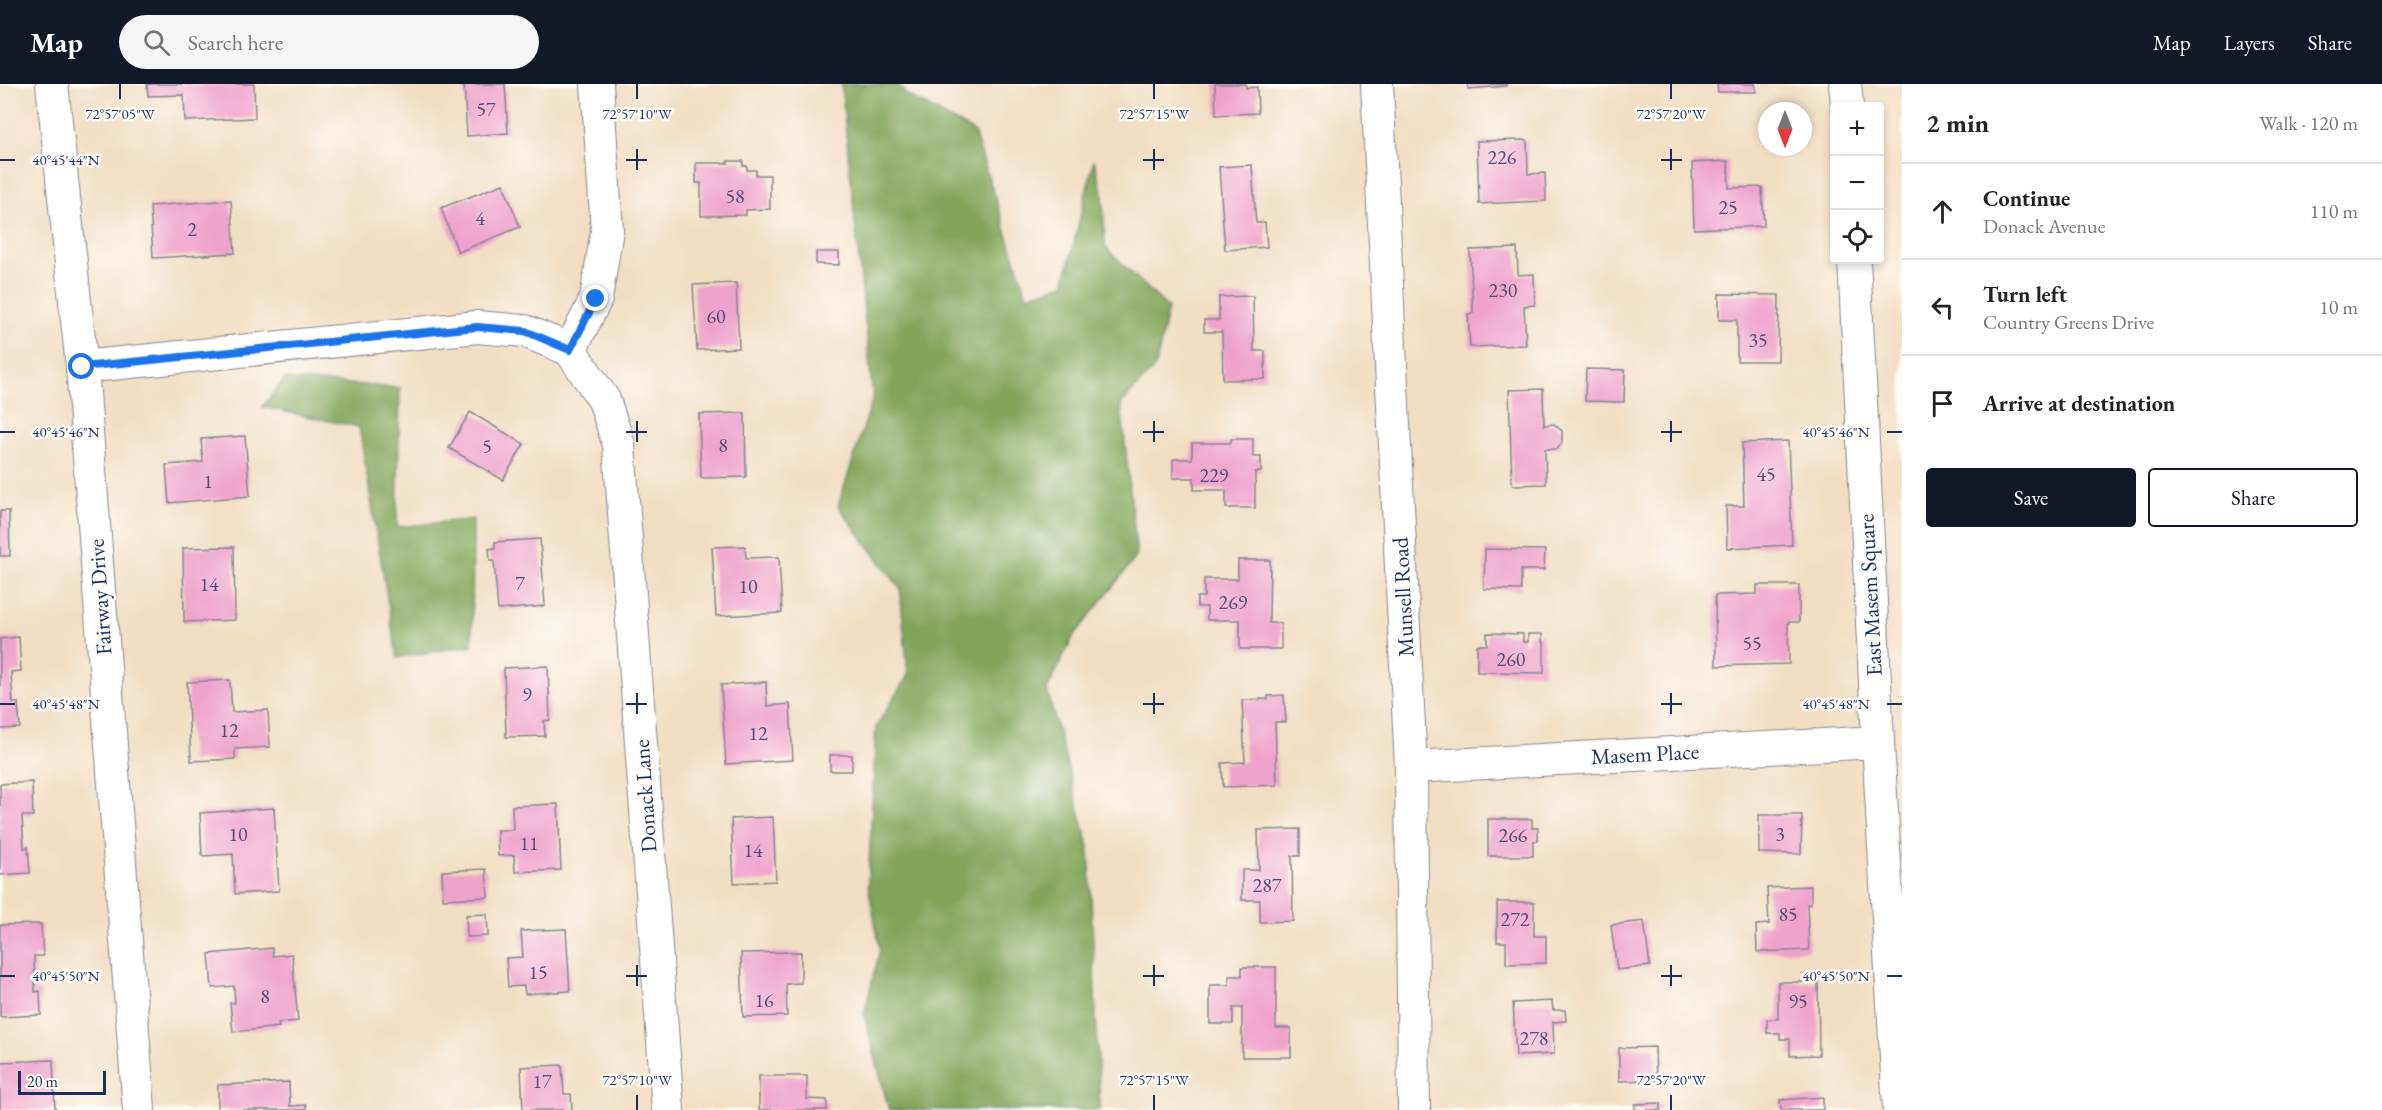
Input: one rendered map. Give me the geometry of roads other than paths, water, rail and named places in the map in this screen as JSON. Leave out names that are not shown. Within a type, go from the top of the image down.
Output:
[{"type":"street","name":"Fairway Drive","points":[[52,84],[82,367],[139,1110]]},
{"type":"street","points":[[82,367],[477,327],[525,331],[570,350],[596,299],[608,231],[597,84]]},
{"type":"street","name":"Munsell Road","points":[[1377,84],[1412,767],[1414,1110]]},
{"type":"street","points":[[1845,84],[1846,102]]},
{"type":"street","name":"East Masem Square","points":[[1854,264],[1899,1110]]},
{"type":"street","name":"Donack Lane","points":[[570,350],[604,400],[619,446],[668,1110]]},
{"type":"street","name":"Masem Place","points":[[1412,767],[1878,742]]}]
